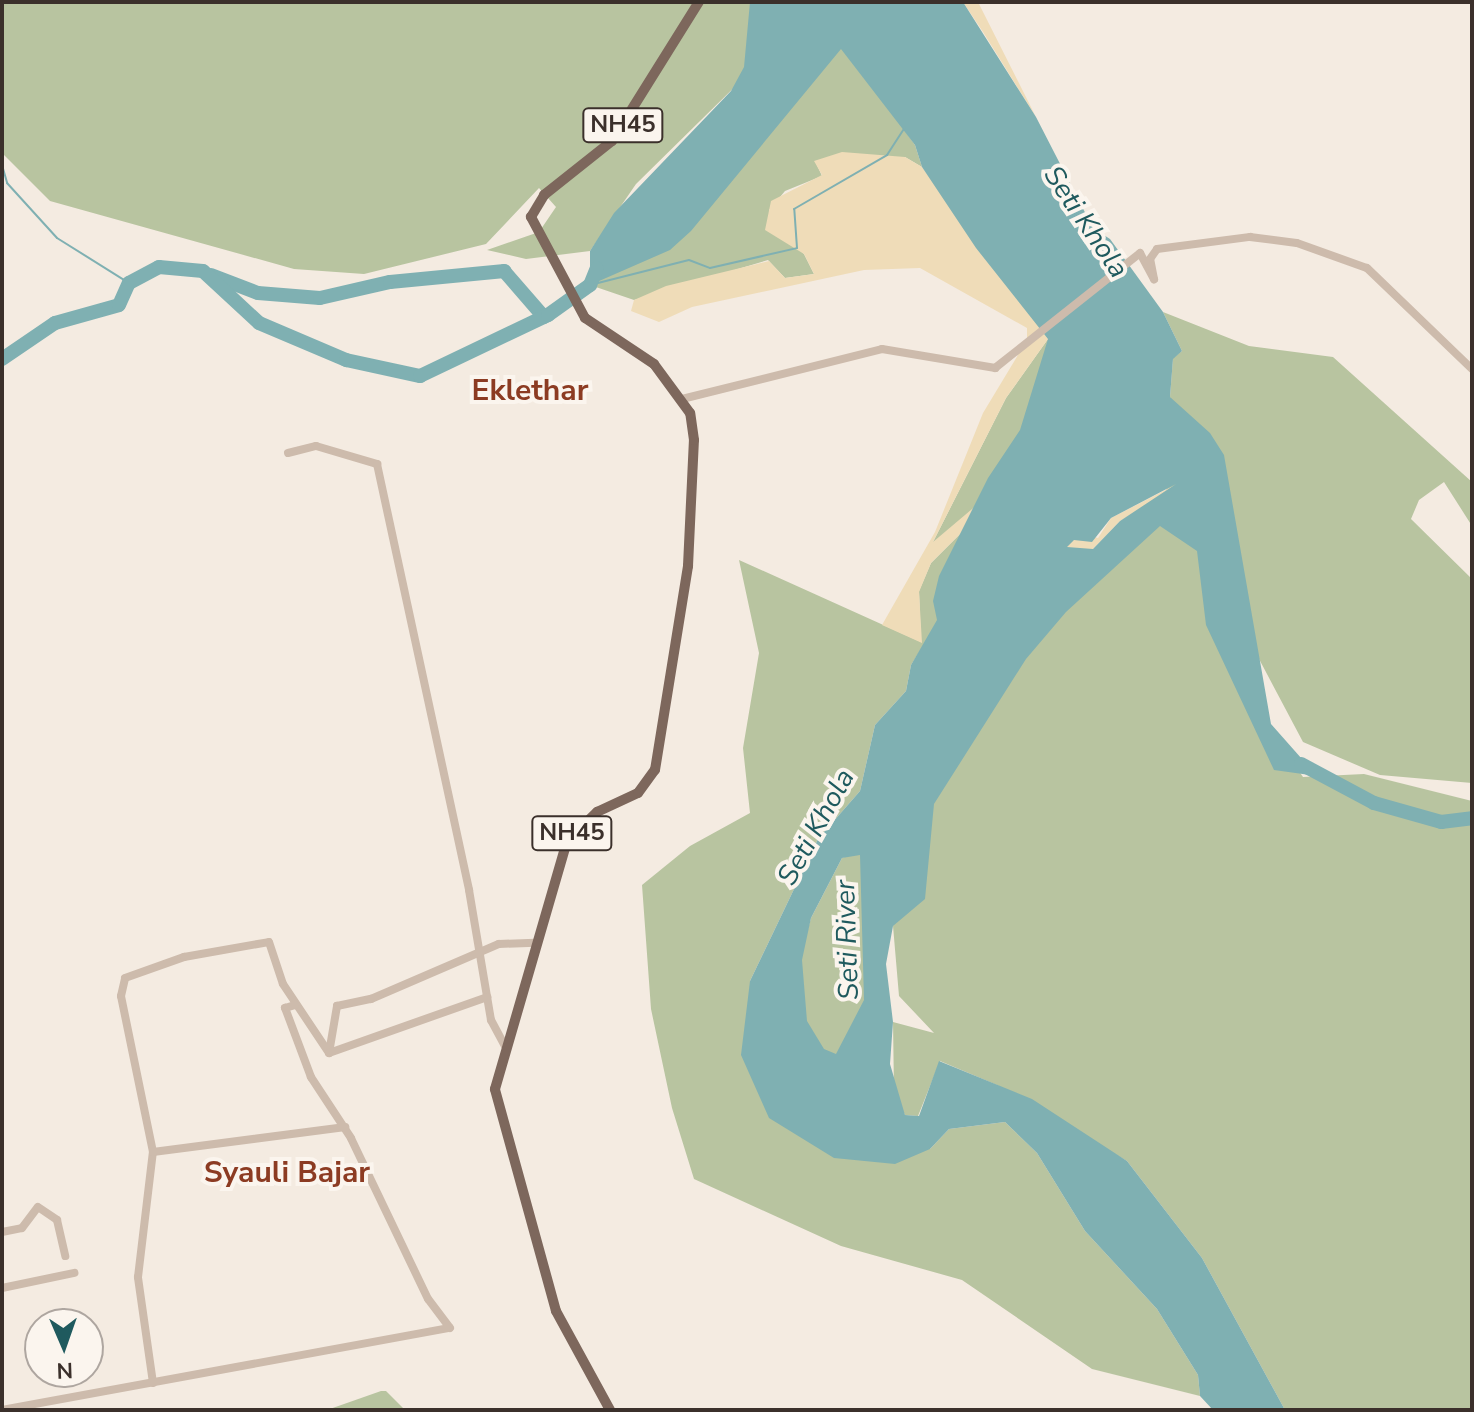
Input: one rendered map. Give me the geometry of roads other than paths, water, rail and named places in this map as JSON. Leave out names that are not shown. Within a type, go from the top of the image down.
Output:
[{"type":"main road","name":"NH45","points":[[610,1410],[556,1311],[496,1106],[505,1046],[567,841],[597,812],[638,793],[655,770],[691,531],[693,431],[682,399],[654,364],[585,318],[534,228],[538,201],[612,141],[699,2]]},
{"type":"street","points":[[682,399],[882,349],[944,356],[986,370],[1010,361],[1144,253],[1154,279],[1150,259],[1157,249],[1250,237],[1297,243],[1353,261],[1472,369]]},
{"type":"street","points":[[288,453],[316,446],[377,464],[487,997],[505,1046]]},
{"type":"street","points":[[153,1383],[138,1277],[153,1152],[121,996],[125,978],[184,957],[269,942],[295,1005],[329,1053]]},
{"type":"street","points":[[329,1053],[337,1006],[371,999],[479,950],[535,943]]},
{"type":"street","points":[[329,1053],[487,997]]},
{"type":"street","points":[[2,1410],[450,1328],[428,1299],[345,1127],[311,1077],[285,1008],[295,1005]]},
{"type":"street","points":[[153,1152],[345,1127]]},
{"type":"street","points":[[2,1232],[22,1228],[38,1207],[57,1220],[65,1256]]},
{"type":"street","points":[[2,1288],[74,1273]]},
{"type":"water","name":"Seti Khola","points":[[750,2],[963,2],[1036,117],[1093,228],[1110,239],[1163,312],[1182,351],[1173,359],[1170,397],[1210,433],[1224,455],[1271,724],[1317,776],[1274,770],[1206,625],[1197,551],[1160,526],[1066,612],[1026,659],[934,804],[925,899],[893,926],[886,964],[893,1022],[890,1064],[905,1115],[919,1116],[939,1061],[1032,1099],[1127,1161],[1202,1258],[1285,1410],[1213,1410],[1200,1396],[1198,1375],[1157,1309],[1085,1231],[1037,1153],[1005,1122],[949,1129],[930,1149],[895,1164],[834,1158],[769,1118],[741,1055],[750,981],[818,839],[860,791],[875,725],[906,691],[911,665],[937,620],[933,601],[939,576],[988,478],[1020,430],[1048,339],[976,248],[922,167],[915,145],[841,49],[691,231],[670,250],[590,285],[590,251],[614,213],[731,91],[744,67]],"holes":[[[1176,484],[1120,521],[1093,549],[1067,547],[1074,540],[1092,542],[1111,518]],[[860,855],[864,1000],[836,1054],[824,1049],[807,1021],[802,960],[811,918],[842,858]]]},
{"type":"waterway","points":[[590,285],[689,260],[710,268],[797,248],[794,209],[887,155],[905,127]]},
{"type":"waterway","points":[[2,165],[7,183],[57,238],[129,283]]},
{"type":"waterway","points":[[2,359],[55,323],[119,305],[129,283],[159,267],[203,271],[259,323],[346,360],[420,376],[548,315],[590,285],[597,268]]},
{"type":"waterway","points":[[211,275],[258,293],[320,298],[390,282],[504,271],[544,317]]},
{"type":"waterway","points":[[1301,764],[1374,803],[1441,822],[1472,818]]},
{"type":"district","name":"Eklethar","points":[[530,391]]},
{"type":"district","name":"Syauli Bajar","points":[[287,1173]]},
{"type":"water label","name":"Seti River","points":[[847,940]]}]
